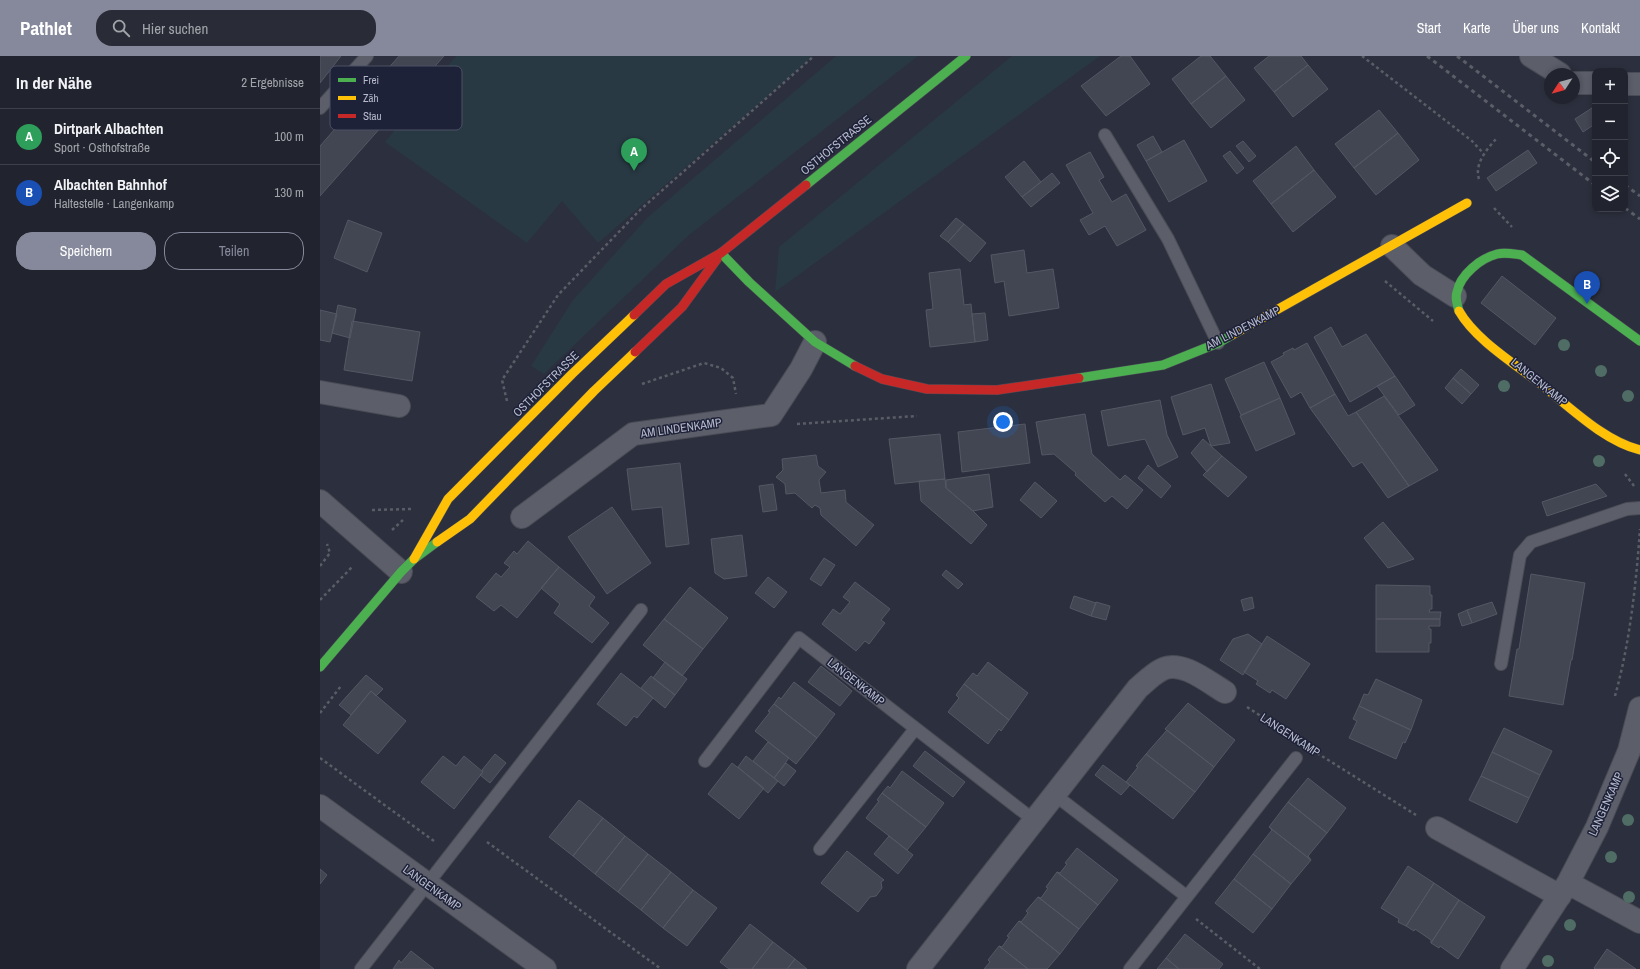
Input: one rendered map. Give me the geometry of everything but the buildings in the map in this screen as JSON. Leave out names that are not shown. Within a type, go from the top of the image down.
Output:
[{"type":"street","name":"OSTHOFSTRASSE","points":[[320,667],[407,565],[448,499],[572,374],[666,284],[721,253],[966,56]]},
{"type":"street","points":[[1531,56],[1550,68]]},
{"type":"street","points":[[1580,83],[1592,83]]},
{"type":"street","points":[[1628,84],[1640,84]]},
{"type":"street","name":"AM LINDENKAMP","points":[[721,253],[749,282],[815,342],[843,360],[882,379],[927,389],[997,390],[1163,364],[1218,343],[1467,203]]},
{"type":"street","points":[[1392,246],[1422,275],[1455,296],[1461,279],[1491,255],[1505,252],[1522,255],[1640,341]]},
{"type":"street","name":"OSTHOFSTRASSE","points":[[407,565],[470,519],[594,391],[682,307],[721,253]]},
{"type":"street","name":"LANGENKAMP","points":[[1455,296],[1460,312],[1478,333],[1598,429],[1630,448],[1640,450]]},
{"type":"street","points":[[771,415],[801,369],[815,342]]},
{"type":"street","points":[[320,392],[399,406]]},
{"type":"street","name":"AM LINDENKAMP","points":[[522,517],[633,434],[771,415]]},
{"type":"street","points":[[320,501],[374,547],[407,565]]},
{"type":"street","points":[[918,969],[1138,688],[1162,669],[1173,666],[1182,667],[1225,692]]},
{"type":"street","name":"LANGENKAMP","points":[[1512,969],[1564,889],[1597,827],[1629,751],[1640,708]]},
{"type":"street","name":"LANGENKAMP","points":[[320,806],[545,969]]},
{"type":"street","points":[[1437,828],[1564,889],[1640,922]]},
{"type":"lane","points":[[358,66],[367,56]]},
{"type":"lane","points":[[320,108],[330,97]]},
{"type":"lane","points":[[1105,135],[1168,238],[1218,343]]},
{"type":"lane","points":[[1501,664],[1520,555],[1531,542],[1628,509],[1640,508]]},
{"type":"lane","points":[[361,969],[641,610]]},
{"type":"lane","name":"LANGENKAMP","points":[[705,761],[799,638],[1034,821]]},
{"type":"lane","points":[[820,849],[915,729]]},
{"type":"lane","name":"LANGENKAMP","points":[[1130,969],[1296,758]]},
{"type":"lane","points":[[1055,794],[1183,901]]},
{"type":"path","points":[[509,409],[502,380],[558,295],[640,210],[814,56]]},
{"type":"path","points":[[1362,56],[1472,141],[1484,154]]},
{"type":"path","points":[[1480,182],[1477,174],[1484,154],[1496,139]]},
{"type":"path","points":[[1467,203],[1475,201],[1482,202],[1491,206],[1510,222],[1520,238],[1522,255]]},
{"type":"path","points":[[639,385],[704,364],[721,368],[733,378],[737,396]]},
{"type":"path","points":[[771,415],[797,424],[922,415]]},
{"type":"path","points":[[1613,703],[1625,656],[1637,570],[1640,522]]},
{"type":"path","points":[[320,566],[330,553],[325,539]]},
{"type":"path","points":[[320,600],[374,547]]},
{"type":"path","name":"LANGENKAMP","points":[[1225,692],[1299,741]]},
{"type":"path","name":"LANGENKAMP","points":[[1312,749],[1437,828]]},
{"type":"path","points":[[320,758],[450,854]]},
{"type":"path","points":[[469,829],[661,969]]},
{"type":"path","points":[[1183,901],[1260,969]]},
{"type":"shaded area","points":[[456,56],[814,56],[598,243],[562,201],[527,243],[385,142],[395,130],[462,130],[462,66],[448,66]]},
{"type":"shaded area","points":[[836,56],[918,56],[689,235],[544,374],[531,366],[573,300],[648,217]]},
{"type":"shaded area","points":[[1012,56],[1100,56],[775,292],[779,247]]},
{"type":"railway","points":[[1427,56],[1592,183]]},
{"type":"railway","points":[[1457,56],[1592,160]]},
{"type":"railway","points":[[1628,187],[1640,196]]},
{"type":"railway","points":[[1628,210],[1640,219]]},
{"type":"traffic: fast","points":[[806,185],[966,56]]},
{"type":"traffic: fast","points":[[721,253],[749,282],[815,342],[855,366]]},
{"type":"traffic: fast","points":[[1459,311],[1456,301],[1456,294],[1462,279],[1472,268],[1484,259],[1500,253],[1522,255],[1640,341]]},
{"type":"traffic: fast","points":[[1079,378],[1163,365],[1218,343],[1232,335]]},
{"type":"traffic: fast","points":[[320,667],[401,572],[414,559],[437,542]]},
{"type":"traffic: slow","points":[[1232,335],[1467,203]]},
{"type":"traffic: slow","points":[[1459,311],[1474,331],[1484,340],[1586,421],[1612,439],[1640,450]]},
{"type":"traffic: slow","points":[[414,559],[448,499],[572,374],[634,315]]},
{"type":"traffic: slow","points":[[437,542],[470,519],[594,391],[635,352]]},
{"type":"traffic: jam","points":[[634,315],[666,284],[721,253],[806,185]]},
{"type":"traffic: jam","points":[[635,352],[682,307],[717,259]]},
{"type":"traffic: jam","points":[[855,366],[882,379],[927,389],[997,390],[1079,378]]},
{"type":"place","name":"Dirtpark Albachten","points":[[634,171]]},
{"type":"place","name":"Albachten Bahnhof","points":[[1587,304]]}]
